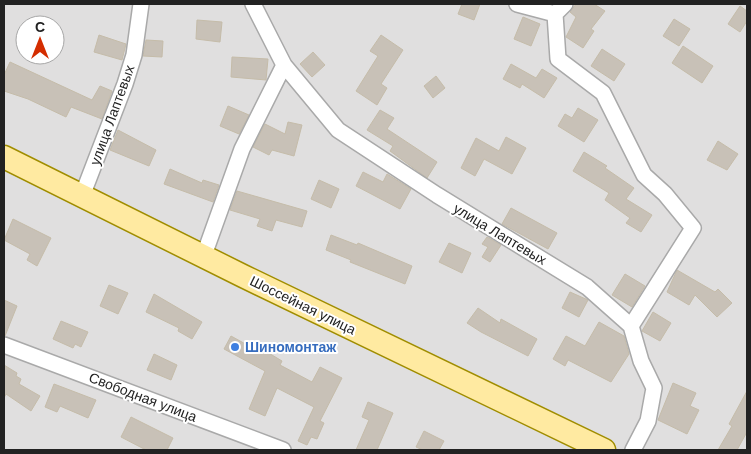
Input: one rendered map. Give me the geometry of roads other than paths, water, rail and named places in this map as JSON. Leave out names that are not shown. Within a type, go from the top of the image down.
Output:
[{"type":"main road","name":"Шоссейная улица","points":[[4,157],[604,450]]},
{"type":"street","name":"улица Лаптевых","points":[[82,196],[125,84],[134,55],[141,4]]},
{"type":"street","name":"улица Лаптевых","points":[[253,4],[284,65],[338,130],[437,195],[587,287],[631,326]]},
{"type":"street","points":[[517,4],[560,9],[558,59],[603,93],[644,175],[665,194],[693,228],[631,326],[640,361],[654,388],[648,421],[633,450]]},
{"type":"street","points":[[204,255],[242,149],[284,65]]},
{"type":"street","name":"Свободная улица","points":[[4,345],[283,450]]},
{"type":"place","name":"Шиномонтаж","points":[[235,347]]}]
